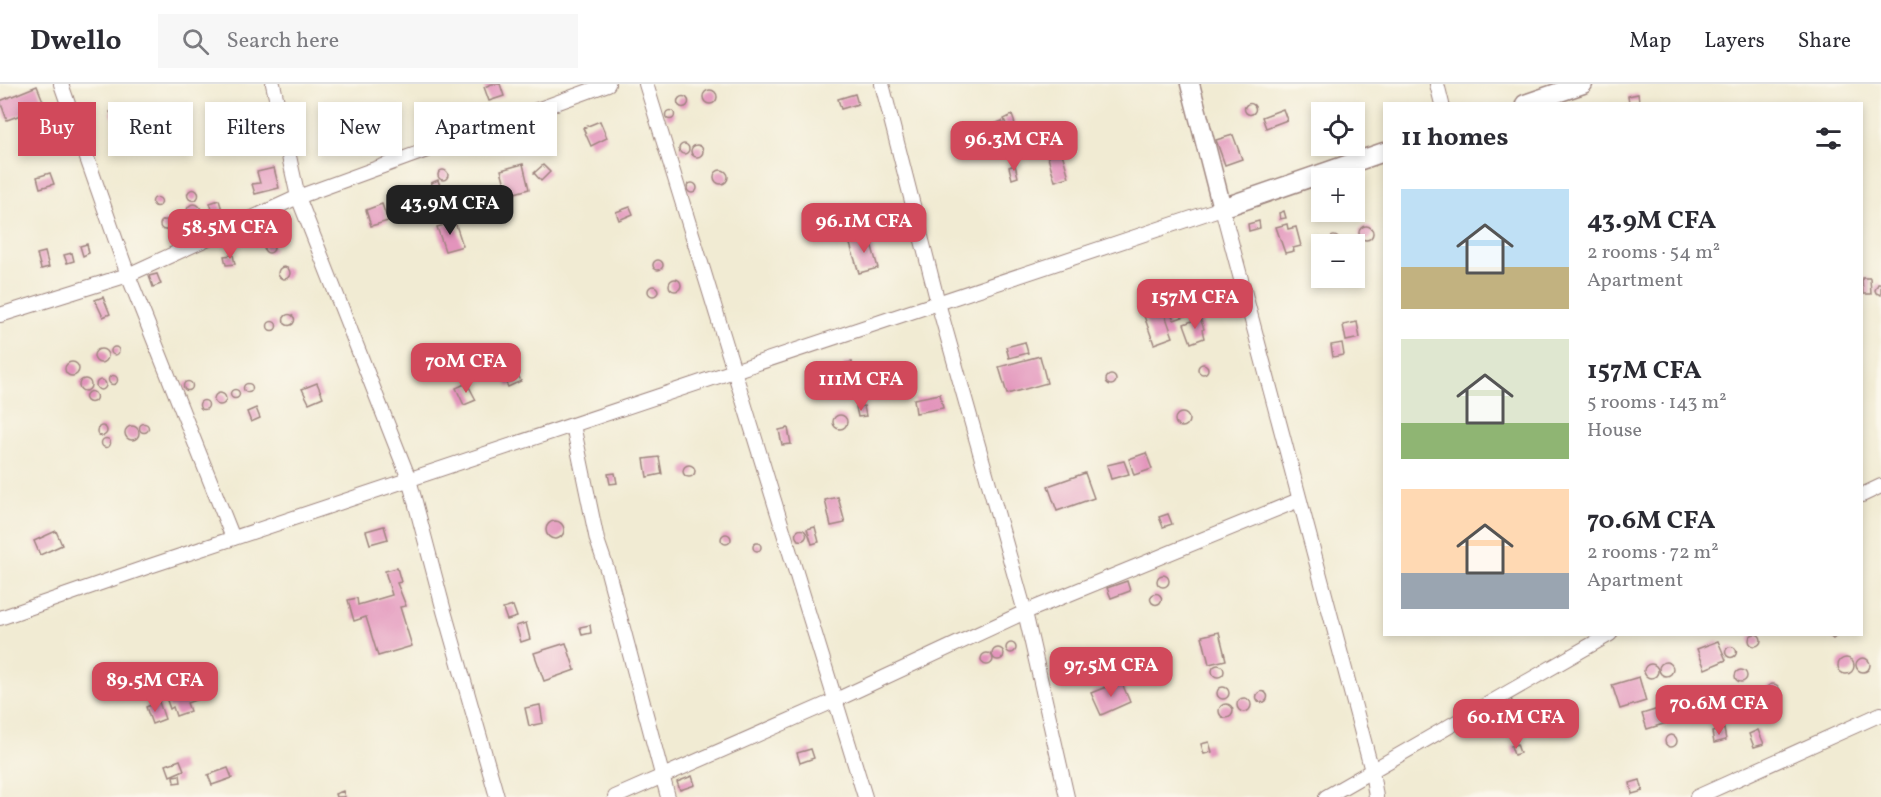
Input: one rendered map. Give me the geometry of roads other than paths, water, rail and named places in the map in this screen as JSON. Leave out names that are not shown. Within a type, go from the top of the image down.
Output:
[{"type":"street","points":[[61,84],[128,275],[233,538]]},
{"type":"street","points":[[273,84],[298,197],[409,479],[497,797]]},
{"type":"street","points":[[0,315],[128,275],[298,197],[608,84]]},
{"type":"street","points":[[646,84],[865,797]]},
{"type":"street","points":[[882,84],[938,303],[1025,612],[1067,797]]},
{"type":"street","points":[[1190,84],[1372,771],[1376,797]]},
{"type":"street","points":[[1437,84],[1442,102]]},
{"type":"street","points":[[1531,102],[1583,84]]},
{"type":"street","points":[[0,618],[1383,152]]},
{"type":"street","points":[[573,425],[597,540],[608,572],[668,797]]},
{"type":"street","points":[[1863,495],[1881,486]]},
{"type":"street","points":[[615,797],[836,700],[1025,612],[1299,500]]},
{"type":"street","points":[[1326,797],[1607,636]]},
{"type":"street","points":[[1697,797],[1881,714]]}]
